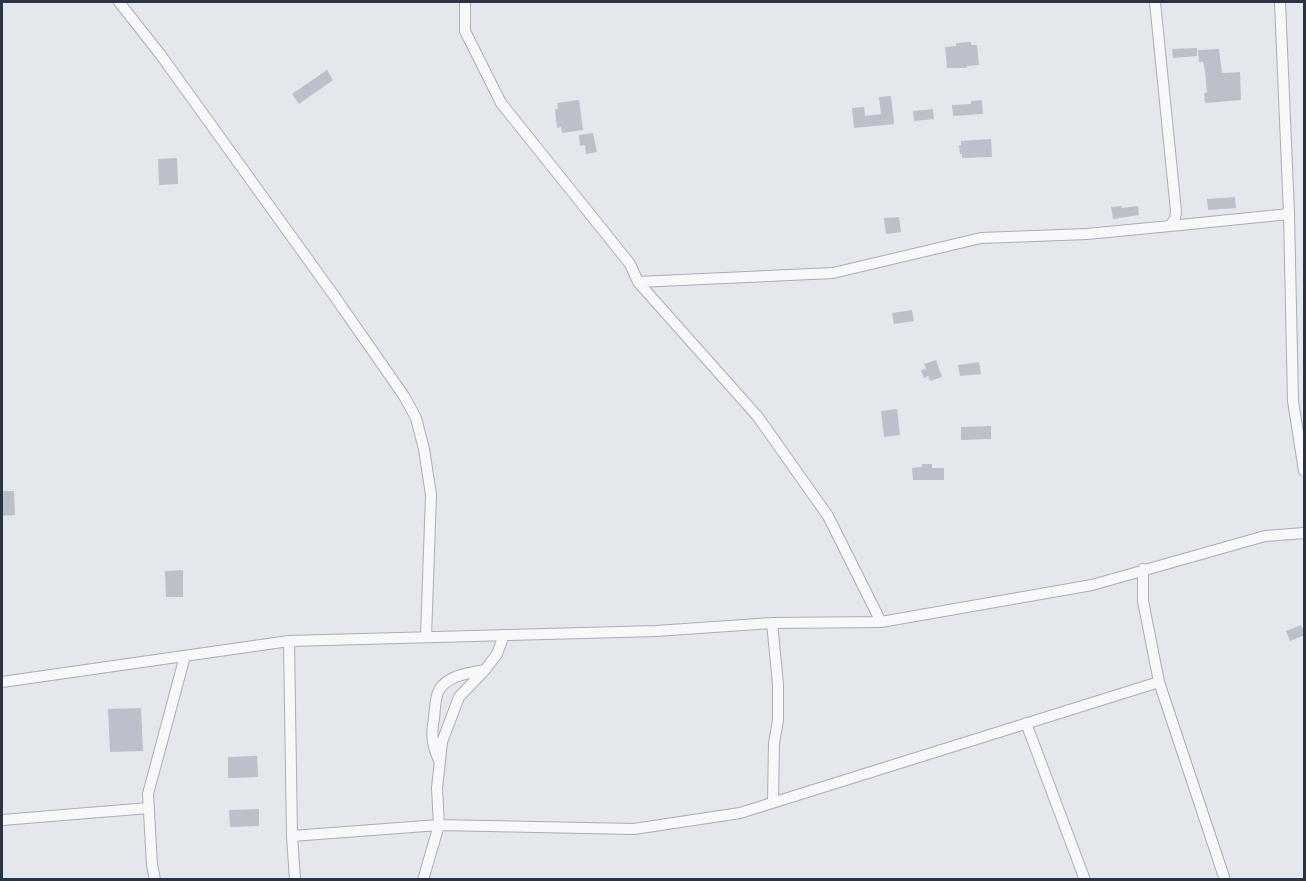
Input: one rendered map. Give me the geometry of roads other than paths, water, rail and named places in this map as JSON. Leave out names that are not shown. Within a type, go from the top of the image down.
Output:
[{"type":"street","points":[[119,2],[167,64],[335,297],[404,396],[416,418],[424,449],[430,495],[426,637]]},
{"type":"street","points":[[465,2],[465,31],[501,103],[630,264],[638,282],[758,417],[828,516],[881,622]]},
{"type":"street","points":[[1155,2],[1176,211],[1175,219],[1170,226]]},
{"type":"street","points":[[1280,2],[1289,214],[1293,401],[1305,471]]},
{"type":"street","points":[[638,282],[833,273],[981,238],[1087,234],[1289,214]]},
{"type":"street","points":[[1293,401],[1305,399]]},
{"type":"street","points":[[2,682],[289,641],[656,631],[772,623],[881,622],[1092,585],[1265,536],[1305,533]]},
{"type":"street","points":[[1143,569],[1143,601],[1159,682],[1225,879]]},
{"type":"street","points":[[772,623],[778,684],[773,802]]},
{"type":"street","points":[[423,879],[439,825],[437,788],[442,742],[459,697],[486,670],[497,654],[504,635]]},
{"type":"street","points":[[289,641],[292,836],[295,879]]},
{"type":"street","points":[[155,879],[152,865],[148,794],[185,656]]},
{"type":"street","points":[[439,760],[433,747],[432,726],[438,692],[447,681],[464,674],[486,670]]},
{"type":"street","points":[[292,836],[439,825],[634,829],[740,813],[1159,682]]},
{"type":"street","points":[[1026,723],[1086,879]]},
{"type":"street","points":[[2,820],[149,808]]}]
